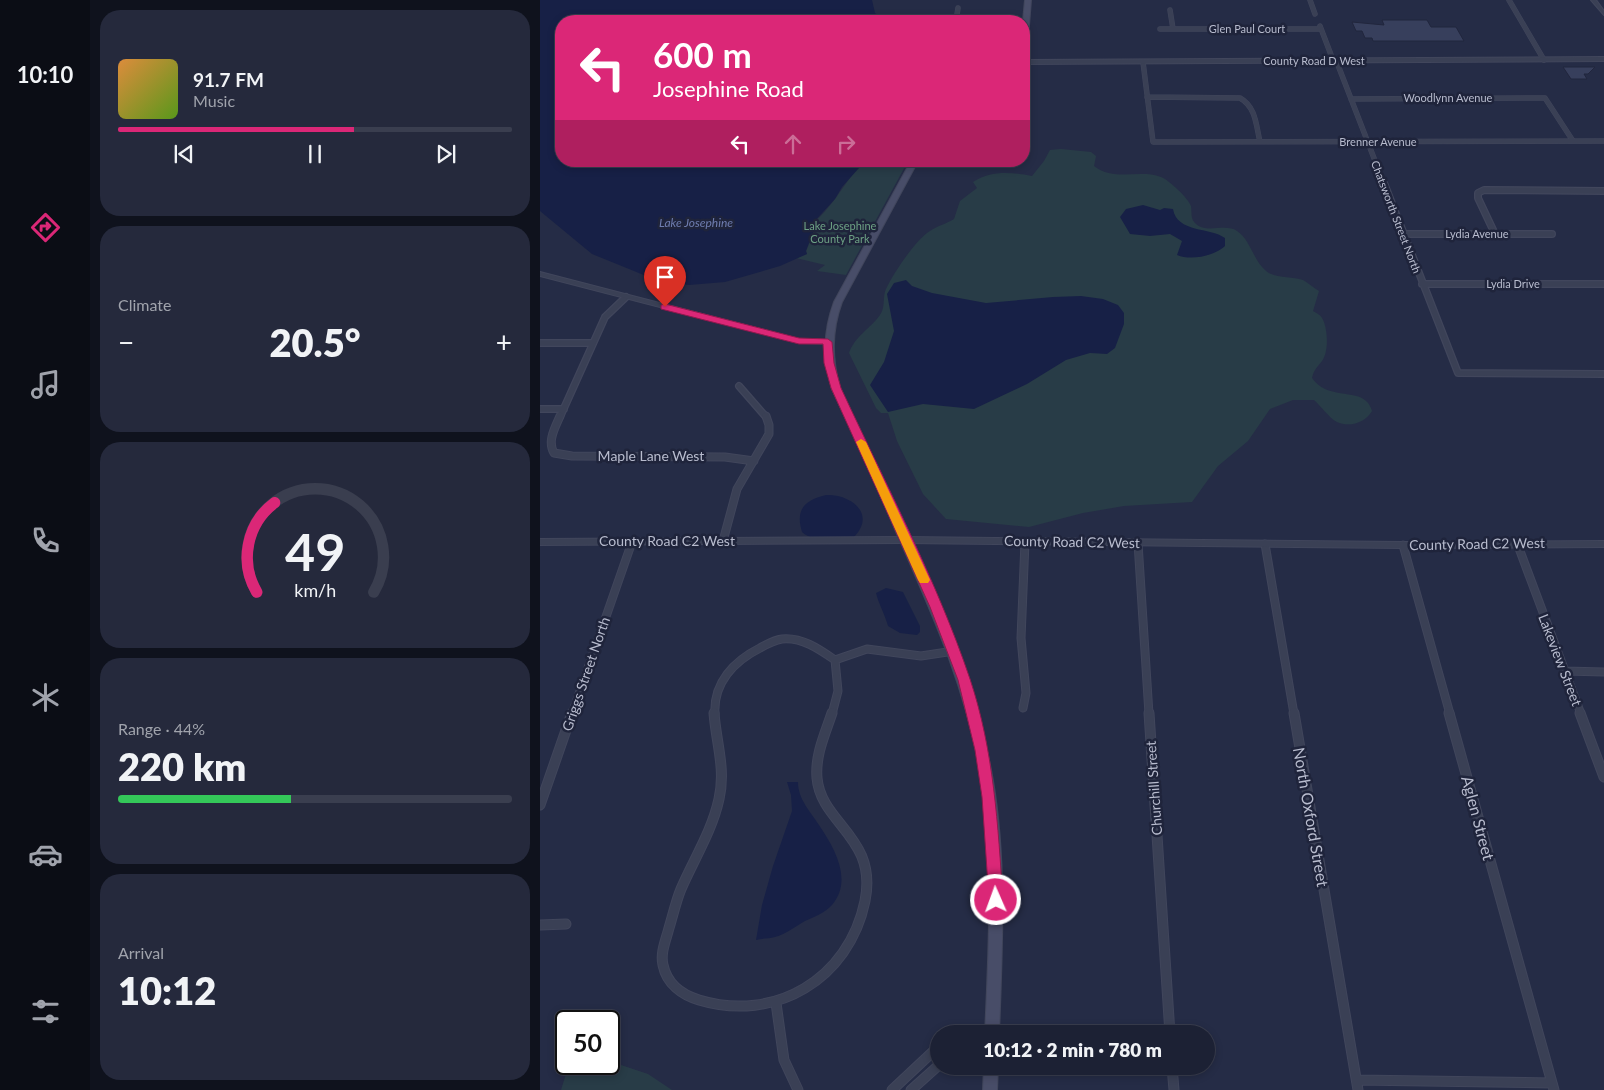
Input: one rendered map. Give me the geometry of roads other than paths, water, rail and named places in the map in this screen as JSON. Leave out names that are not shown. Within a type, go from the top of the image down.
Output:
[{"type":"main road","points":[[1027,15],[1028,0]]},
{"type":"main road","points":[[912,167],[838,302],[830,325],[828,342],[829,363],[836,388],[954,651],[964,680],[982,750],[992,830],[996,930],[992,1025]]},
{"type":"main road","points":[[990,1090],[991,1075]]},
{"type":"street","points":[[1310,0],[1315,14]]},
{"type":"street","points":[[1509,0],[1544,60]]},
{"type":"street","points":[[1593,0],[1604,14]]},
{"type":"street","points":[[957,15],[958,8]]},
{"type":"street","points":[[1170,10],[1173,29]]},
{"type":"street","name":"Glen Paul Court","points":[[1160,29],[1320,27]]},
{"type":"street","name":"Chatsworth Street North","points":[[1320,27],[1351,99],[1458,373],[1604,374]]},
{"type":"street","name":"County Road D West","points":[[1030,62],[1604,59]]},
{"type":"street","points":[[1143,62],[1147,97],[1232,96],[1244,99],[1251,104],[1260,142]]},
{"type":"street","name":"Brenner Avenue","points":[[1147,97],[1153,142],[1604,141]]},
{"type":"street","name":"Woodlynn Avenue","points":[[1351,99],[1545,98],[1573,141]]},
{"type":"street","points":[[1495,234],[1478,198],[1480,192],[1490,190],[1604,191]]},
{"type":"street","name":"Lydia Avenue","points":[[1403,234],[1552,234]]},
{"type":"street","points":[[540,274],[799,341],[828,342]]},
{"type":"street","name":"Lydia Drive","points":[[1422,284],[1604,284]]},
{"type":"street","points":[[540,409],[564,409],[605,317],[626,297]]},
{"type":"street","points":[[540,343],[593,343]]},
{"type":"street","points":[[723,541],[736,490],[769,438],[770,423],[762,409],[739,386]]},
{"type":"street","name":"Maple Lane West","points":[[564,409],[551,437],[551,448],[554,453],[572,456],[725,457],[754,461]]},
{"type":"street","name":"County Road C2 West","points":[[540,542],[905,540],[1403,545],[1604,544]]},
{"type":"street","name":"Griggs Street North","points":[[540,805],[632,542]]},
{"type":"street","points":[[1023,708],[1026,694],[1021,638],[1025,542]]},
{"type":"street","name":"Churchill Street","points":[[1138,543],[1169,1025]]},
{"type":"street","name":"Lakeview Street","points":[[1517,543],[1604,777]]},
{"type":"street","name":"North Oxford Street","points":[[1265,544],[1358,1085]]},
{"type":"street","name":"Aglen Street","points":[[1403,545],[1552,1086]]},
{"type":"street","points":[[780,639],[796,639],[810,643],[834,660],[840,681],[838,697],[818,752],[818,780],[828,808],[853,837],[861,853],[866,873],[866,898],[859,927],[842,955],[818,977],[776,1003],[749,1006],[722,1005],[694,999],[673,987],[663,967],[664,946],[679,894],[712,823],[718,802],[722,761],[714,721],[714,702],[723,678],[739,658],[756,647],[780,639]]},
{"type":"street","points":[[834,660],[871,648],[916,656],[940,656],[954,651]]},
{"type":"street","points":[[1564,672],[1604,672]]},
{"type":"street","points":[[540,925],[566,924]]},
{"type":"street","points":[[776,1003],[790,1079],[798,1090]]},
{"type":"street","points":[[892,1090],[930,1054]]},
{"type":"street","points":[[911,1090],[930,1073]]},
{"type":"street","points":[[1173,1075],[1174,1090]]},
{"type":"street","points":[[1358,1085],[1552,1086]]},
{"type":"water","name":"Lake Josephine","points":[[540,0],[872,0],[877,15],[555,15],[555,167],[859,167],[842,187],[835,199],[812,224],[815,227],[806,251],[807,254],[780,266],[725,282],[689,285],[661,282],[592,254],[540,211]]},
{"type":"water","points":[[1143,205],[1160,210],[1164,208],[1173,209],[1176,217],[1187,226],[1211,232],[1225,238],[1225,246],[1209,255],[1189,258],[1177,255],[1182,241],[1170,234],[1150,236],[1130,234],[1120,217],[1126,209]]},
{"type":"water","points":[[906,280],[912,286],[932,293],[986,303],[1081,296],[1103,299],[1118,305],[1124,313],[1124,324],[1115,348],[1107,354],[1090,353],[1066,360],[1027,384],[974,409],[923,404],[888,412],[870,385],[884,362],[894,331],[887,294],[894,283]]},
{"type":"water","points":[[826,495],[845,498],[852,502],[862,514],[863,521],[860,530],[853,538],[820,539],[807,536],[802,532],[800,517],[804,507],[812,500]]},
{"type":"water","points":[[886,588],[903,592],[920,626],[920,632],[917,635],[900,633],[888,626],[876,593]]},
{"type":"water","points":[[787,782],[798,782],[802,799],[831,844],[839,865],[841,885],[832,905],[823,913],[779,936],[756,940],[762,905],[792,811],[791,795]]},
{"type":"park label","name":"Lake Josephine County Park","points":[[840,232]]}]
